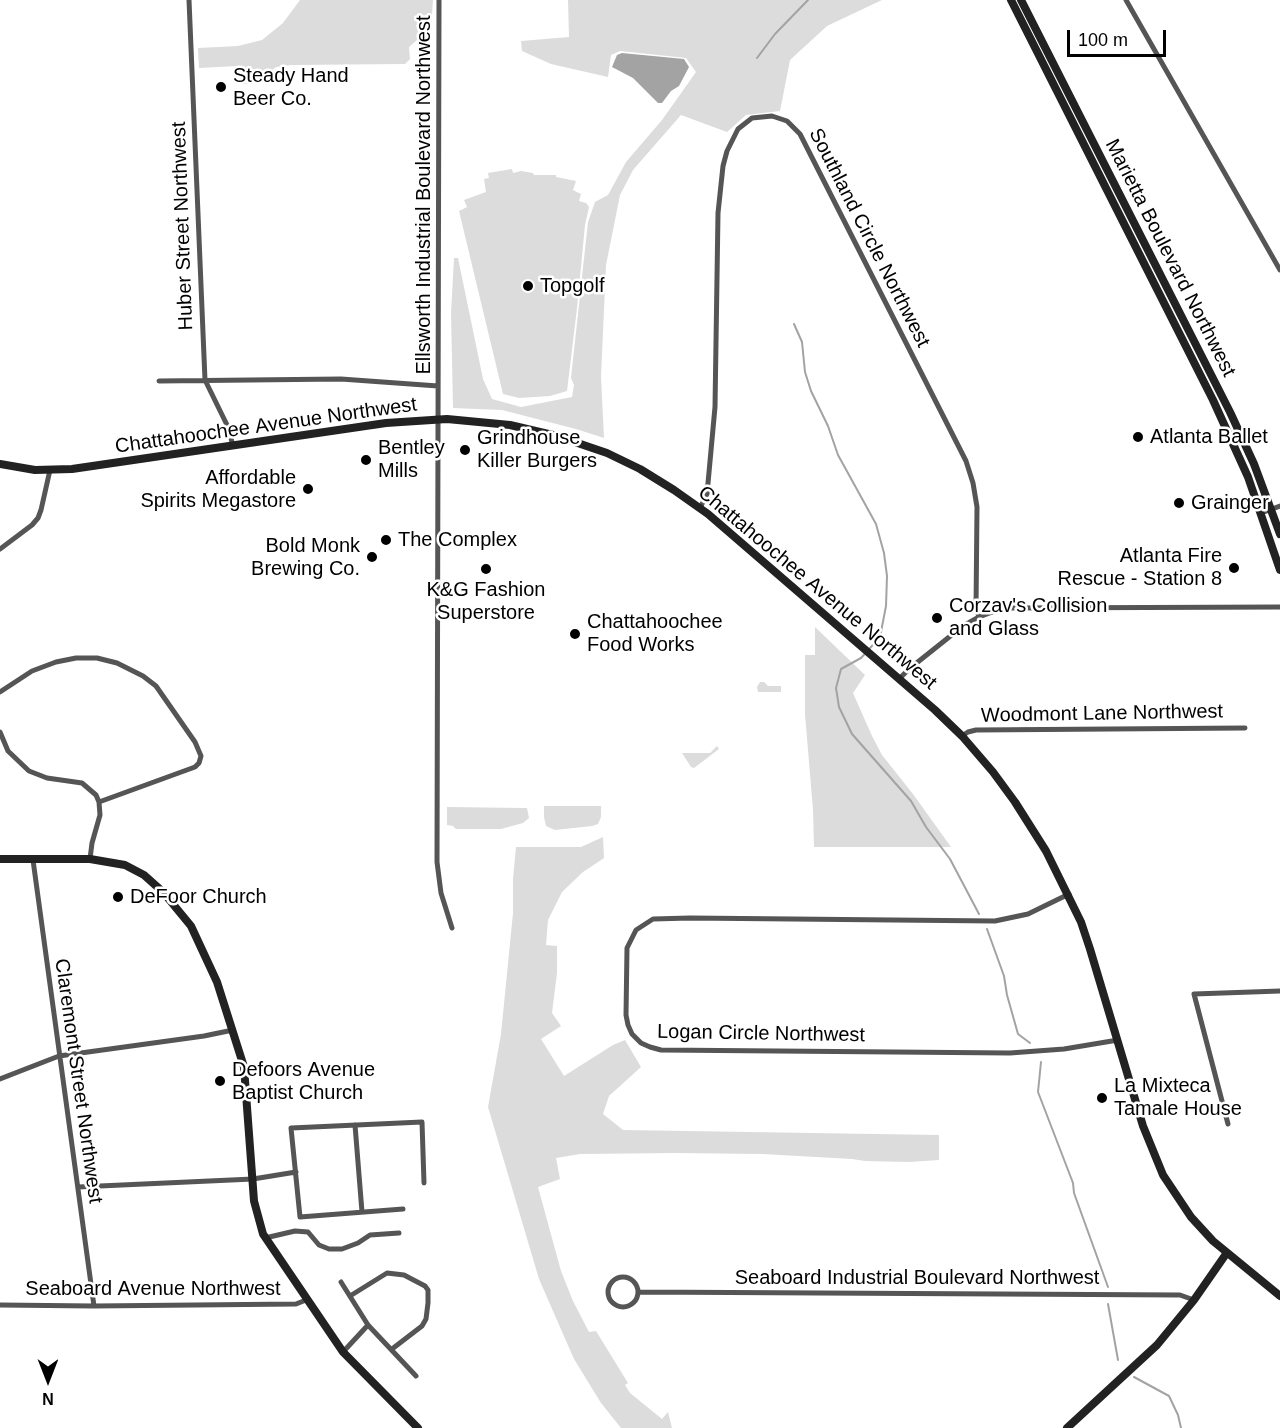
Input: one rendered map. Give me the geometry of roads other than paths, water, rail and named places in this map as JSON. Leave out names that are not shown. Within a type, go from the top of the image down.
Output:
[{"type":"street","name":"Huber Street Northwest","points":[[189,0],[205,380],[228,427],[233,446]]},
{"type":"street","name":"Ellsworth Industrial Boulevard Northwest","points":[[439,0],[437,862],[441,893],[452,928]]},
{"type":"street","points":[[1011,0],[1213,400],[1248,477],[1280,570]]},
{"type":"street","name":"Marietta Boulevard Northwest","points":[[1021,0],[1220,391],[1276,507],[1280,534]]},
{"type":"street","points":[[1126,0],[1280,270]]},
{"type":"street","name":"Southland Circle Northwest","points":[[700,508],[707,494],[715,407],[718,213],[723,166],[734,136],[743,124],[752,118],[772,116],[787,121],[800,135],[966,460],[977,507],[976,608],[979,617]]},
{"type":"street","points":[[159,381],[341,379],[438,386]]},
{"type":"street","name":"Chattahoochee Avenue Northwest","points":[[0,464],[50,470],[115,463],[386,423],[438,419],[510,425],[573,441],[607,453],[640,469],[700,508],[861,645],[962,736],[993,772],[1022,811],[1069,894],[1090,949],[1143,1126],[1163,1175],[1191,1217],[1226,1254],[1280,1296]]},
{"type":"street","points":[[0,549],[38,518],[50,470]]},
{"type":"street","points":[[1261,513],[1276,507]]},
{"type":"street","points":[[900,679],[909,669],[963,626],[995,611],[1012,608],[1280,607]]},
{"type":"street","points":[[0,692],[32,671],[56,662],[87,658],[107,660],[128,668],[156,686],[193,739],[201,756],[200,763],[195,767],[99,802]]},
{"type":"street","name":"Woodmont Lane Northwest","points":[[962,736],[976,730],[1245,728]]},
{"type":"street","points":[[0,732],[8,751],[29,771],[47,778],[83,783],[96,795],[100,815],[90,859]]},
{"type":"street","points":[[0,859],[90,859],[116,863],[134,869],[154,883],[172,901],[191,927],[204,952],[244,1067],[256,1211],[265,1238],[342,1352],[418,1428]]},
{"type":"street","name":"Claremont Street Northwest","points":[[33,860],[94,1306]]},
{"type":"street","name":"Logan Circle Northwest","points":[[1069,894],[1028,914],[995,921],[653,919],[636,930],[627,948],[626,1015],[628,1025],[632,1034],[640,1042],[661,1050],[1011,1053],[1064,1049],[1118,1040]]},
{"type":"street","points":[[1228,1124],[1194,994],[1280,991]]},
{"type":"street","points":[[0,1079],[59,1056],[233,1030]]},
{"type":"street","points":[[403,1209],[300,1217],[291,1128],[422,1122],[424,1183]]},
{"type":"street","points":[[355,1125],[363,1212]]},
{"type":"street","points":[[78,1187],[253,1179],[296,1172]]},
{"type":"street","points":[[265,1238],[295,1231],[308,1232],[319,1245],[329,1249],[342,1249],[370,1235],[399,1233]]},
{"type":"street","points":[[1067,1428],[1157,1345],[1194,1300],[1226,1254]]},
{"type":"street","points":[[350,1296],[387,1273],[404,1275],[426,1286],[428,1303],[426,1319],[422,1326],[392,1349]]},
{"type":"street","points":[[626,1276],[635,1282],[639,1292],[632,1304],[622,1307],[613,1304],[608,1290],[609,1285],[616,1278],[626,1276]]},
{"type":"street","points":[[340,1282],[368,1325],[416,1376]]},
{"type":"street","name":"Seaboard Industrial Boulevard Northwest","points":[[639,1292],[1172,1295],[1186,1296],[1194,1300]]},
{"type":"street","name":"Seaboard Avenue Northwest","points":[[0,1305],[296,1304],[306,1300]]},
{"type":"street","points":[[342,1352],[368,1325]]},
{"type":"waterway","points":[[757,58],[775,34],[808,0]]},
{"type":"waterway","points":[[794,324],[802,342],[805,372],[811,391],[828,426],[838,455],[876,524],[884,553],[887,576],[886,606],[880,637],[861,658],[841,669],[836,688],[839,707],[852,734],[911,801],[926,827],[950,859],[979,914]]},
{"type":"waterway","points":[[987,929],[1004,976],[1018,1034],[1030,1043]]},
{"type":"waterway","points":[[1041,1062],[1038,1092],[1073,1183],[1074,1193],[1108,1287]]},
{"type":"waterway","points":[[1108,1304],[1118,1360]]},
{"type":"waterway","points":[[1134,1377],[1169,1396],[1181,1428]]},
{"type":"place","name":"Steady Hand Beer Co.","points":[[221,87]]},
{"type":"place","name":"Topgolf","points":[[528,286]]},
{"type":"place","name":"Atlanta Ballet","points":[[1138,437]]},
{"type":"place","name":"Grindhouse Killer Burgers","points":[[465,450]]},
{"type":"place","name":"Bentley Mills","points":[[366,460]]},
{"type":"place","name":"Affordable Spirits Megastore","points":[[308,489]]},
{"type":"place","name":"Grainger","points":[[1179,503]]},
{"type":"place","name":"The Complex","points":[[386,540]]},
{"type":"place","name":"Bold Monk Brewing Co.","points":[[372,557]]},
{"type":"place","name":"Atlanta Fire Rescue - Station 8","points":[[1234,568]]},
{"type":"place","name":"K&G Fashion Superstore","points":[[486,569]]},
{"type":"place","name":"Corzav's Collision and Glass","points":[[937,618]]},
{"type":"place","name":"Chattahoochee Food Works","points":[[575,634]]},
{"type":"place","name":"DeFoor Church","points":[[118,897]]},
{"type":"place","name":"Defoors Avenue Baptist Church","points":[[220,1081]]},
{"type":"place","name":"La Mixteca Tamale House","points":[[1102,1098]]}]
